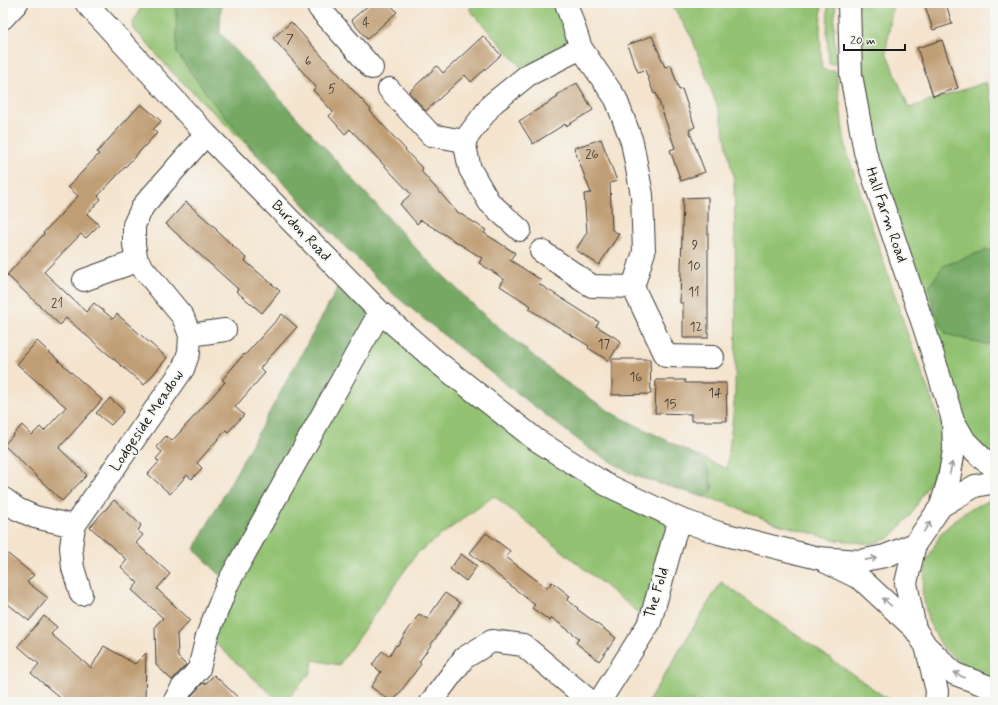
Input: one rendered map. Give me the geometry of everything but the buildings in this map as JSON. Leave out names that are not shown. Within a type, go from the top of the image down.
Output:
[{"type":"street","points":[[3,18],[17,3]]},
{"type":"street","name":"Burdon Road","points":[[86,3],[206,134],[380,312],[436,361],[535,439],[605,484],[679,519],[719,533],[818,558]]},
{"type":"street","points":[[320,3],[319,8],[372,68]]},
{"type":"street","points":[[566,3],[580,48],[616,99],[632,142],[642,195],[644,252],[633,287],[666,356],[712,357]]},
{"type":"street","name":"Hall Farm Road","points":[[849,3],[851,75],[865,152],[931,347],[953,420],[965,441],[984,460],[995,467]]},
{"type":"street","points":[[520,230],[489,202],[470,169],[464,141],[492,104],[528,75],[580,48]]},
{"type":"street","points":[[389,89],[432,135],[464,141]]},
{"type":"street","points":[[84,280],[137,261],[134,245],[134,225],[142,206],[206,134]]},
{"type":"street","points":[[541,251],[592,286],[633,287]]},
{"type":"street","name":"Lodgeside Meadow","points":[[81,594],[73,568],[71,547],[74,526],[183,369],[189,352],[190,335],[183,317],[137,261]]},
{"type":"street","points":[[174,702],[182,688],[199,669],[207,636],[228,584],[380,312]]},
{"type":"street","points":[[190,335],[225,330]]},
{"type":"street","name":"Hall Farm Road","points":[[941,506],[949,479],[954,450],[953,420]]},
{"type":"street","points":[[936,702],[937,691],[906,582],[915,544],[941,506],[975,486],[995,482]]},
{"type":"street","points":[[4,499],[17,509],[35,517],[74,526]]},
{"type":"street","name":"The Fold","points":[[599,702],[650,622],[679,519]]},
{"type":"street","points":[[818,558],[860,561],[885,556],[915,544]]},
{"type":"street","points":[[818,558],[861,579],[955,674],[995,689]]},
{"type":"street","points":[[434,701],[464,658],[492,641],[523,644],[591,702]]},
{"type":"green space","points":[[143,3],[176,3],[177,53],[212,101],[259,157],[171,71],[134,29],[133,22]]},
{"type":"green space","points":[[176,3],[221,3],[220,33],[422,255],[482,313],[560,378],[612,413],[696,455],[708,468],[713,490],[704,497],[635,476],[591,450],[472,358],[392,293],[331,233],[259,157],[212,101],[177,53]]},
{"type":"green space","points":[[475,3],[566,3],[581,48],[528,75],[469,9]]},
{"type":"green space","points":[[671,3],[822,3],[820,30],[822,69],[836,71],[844,137],[848,155],[909,338],[942,427],[944,443],[939,463],[910,516],[890,538],[872,544],[837,540],[774,523],[726,503],[704,497],[713,490],[708,468],[696,455],[727,469],[735,395],[736,295],[734,181],[721,117],[692,38]]},
{"type":"green space","points":[[828,3],[836,3],[834,28],[836,64],[829,64],[827,33]]},
{"type":"green space","points":[[849,3],[893,3],[886,52],[909,108],[986,82],[995,112],[995,467],[965,441],[865,152]]},
{"type":"green space","points":[[986,250],[995,251],[995,345],[978,343],[946,334],[934,311],[929,287],[943,266]]},
{"type":"green space","points":[[345,275],[380,312],[228,583],[194,549]]},
{"type":"green space","points":[[380,312],[535,439],[679,519],[650,622],[494,496],[417,553],[339,665],[313,660],[311,672],[285,702],[280,702],[207,636]]},
{"type":"green space","points":[[995,498],[995,680],[966,668],[943,648],[928,621],[922,590],[927,560],[941,533],[964,512]]},
{"type":"green space","points":[[721,582],[892,702],[648,702]]}]
